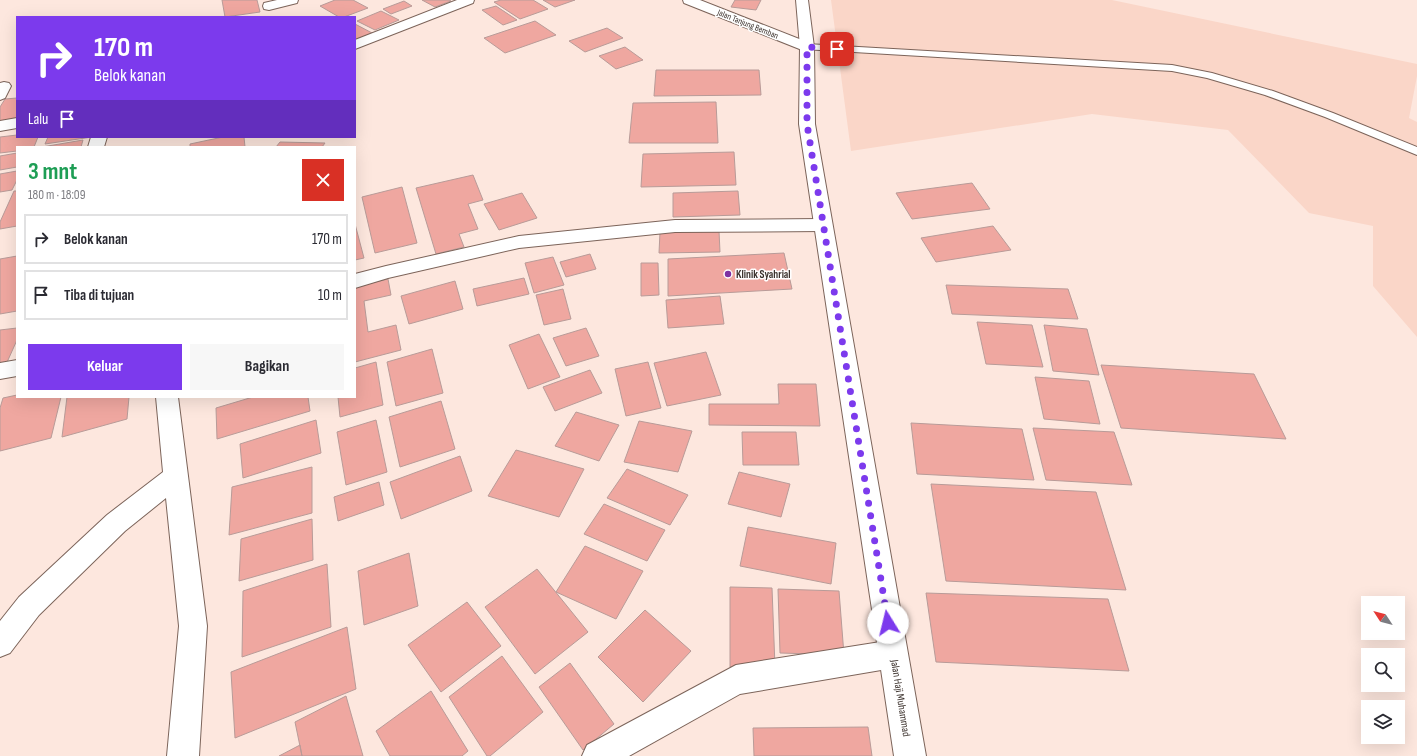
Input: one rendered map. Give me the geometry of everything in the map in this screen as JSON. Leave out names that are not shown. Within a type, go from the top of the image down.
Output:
[{"type":"street","points":[[269,6],[292,0]]},
{"type":"street","points":[[356,45],[468,0]]},
{"type":"street","name":"Jalan Tanjung Bemban","points":[[689,0],[807,47]]},
{"type":"street","name":"Jalan Haji Muhammad","points":[[802,0],[807,47],[807,124],[910,756]]},
{"type":"street","points":[[0,126],[16,123]]},
{"type":"street","points":[[356,280],[519,242],[675,226],[823,225]]},
{"type":"street","points":[[0,371],[16,368]]},
{"type":"street","points":[[167,398],[177,474],[193,626],[183,756]]},
{"type":"street","points":[[0,643],[29,606],[116,523],[177,474]]},
{"type":"street","points":[[598,756],[736,680],[894,654]]},
{"type":"lane","points":[[807,47],[1176,68],[1262,92],[1345,122],[1417,151]]},
{"type":"shaded area","points":[[831,0],[1112,0],[1417,64],[1417,76],[1409,118],[1417,122],[1417,337],[1373,286],[1373,226],[1309,213],[1228,130],[1092,114],[851,151]]},
{"type":"building","points":[[222,0],[257,0],[260,12],[225,16]]},
{"type":"building","points":[[335,0],[353,0],[368,8],[347,16],[337,16],[320,6]]},
{"type":"building","points":[[422,0],[449,0],[451,1],[435,7]]},
{"type":"building","points":[[501,0],[533,0],[548,9],[520,19],[494,2]]},
{"type":"building","points":[[543,0],[575,0],[555,7]]},
{"type":"building","points":[[735,0],[761,0],[756,10],[731,7]]},
{"type":"building","points":[[404,1],[412,6],[391,14],[383,9]]},
{"type":"building","points":[[496,6],[517,20],[503,25],[482,10]]},
{"type":"building","points":[[381,11],[399,20],[375,30],[357,21]]},
{"type":"building","points":[[535,21],[556,35],[505,53],[484,38]]},
{"type":"building","points":[[356,25],[374,34],[356,41]]},
{"type":"building","points":[[607,28],[623,38],[585,52],[569,41]]},
{"type":"building","points":[[625,47],[643,60],[616,69],[599,56]]},
{"type":"building","points":[[656,70],[759,70],[761,95],[654,96]]},
{"type":"building","points":[[16,98],[16,119],[0,122],[0,107],[5,99]]},
{"type":"building","points":[[716,102],[718,143],[629,143],[633,103]]},
{"type":"building","points":[[16,135],[16,138],[38,138],[34,146],[16,146],[16,151],[0,153],[0,137]]},
{"type":"building","points":[[48,138],[85,138],[45,144]]},
{"type":"building","points":[[218,138],[244,138],[245,146],[190,146],[190,144]]},
{"type":"building","points":[[83,140],[81,146],[48,146]]},
{"type":"building","points":[[280,142],[325,143],[323,146],[277,146]]},
{"type":"building","points":[[734,152],[736,185],[641,187],[643,154]]},
{"type":"building","points":[[16,153],[16,167],[0,170],[0,156]]},
{"type":"building","points":[[16,171],[16,182],[12,190],[0,192],[0,174]]},
{"type":"building","points":[[473,175],[483,200],[468,204],[478,229],[459,234],[464,247],[436,254],[416,188]]},
{"type":"building","points":[[972,183],[990,209],[912,219],[896,193]]},
{"type":"building","points":[[402,187],[417,243],[375,253],[362,197]]},
{"type":"building","points":[[14,191],[16,191],[16,226],[0,229],[0,222]]},
{"type":"building","points":[[738,191],[740,215],[673,217],[673,193]]},
{"type":"building","points":[[522,193],[537,218],[499,230],[484,204]]},
{"type":"building","points":[[993,226],[1011,250],[936,262],[921,238]]},
{"type":"building","points":[[356,228],[364,258],[356,260]]},
{"type":"building","points":[[719,231],[720,252],[659,253],[660,232]]},
{"type":"building","name":"Klinik Syahrial","points":[[784,253],[792,289],[668,296],[668,259]]},
{"type":"building","points":[[590,254],[596,269],[566,277],[560,262]]},
{"type":"building","points":[[16,256],[16,311],[0,314],[0,259]]},
{"type":"building","points":[[553,257],[564,285],[534,293],[525,263]]},
{"type":"building","points":[[641,263],[658,263],[659,295],[641,296]]},
{"type":"building","points":[[524,278],[529,294],[477,306],[473,289]]},
{"type":"building","points":[[388,279],[391,295],[364,301],[368,332],[396,325],[401,350],[356,362],[356,287]]},
{"type":"building","points":[[455,281],[463,309],[409,324],[401,296]]},
{"type":"building","points":[[946,285],[1068,289],[1078,319],[952,314]]},
{"type":"building","points":[[563,289],[571,319],[544,325],[536,295]]},
{"type":"building","points":[[720,296],[724,324],[668,328],[666,300]]},
{"type":"building","points":[[977,322],[1032,325],[1043,367],[986,364]]},
{"type":"building","points":[[1044,325],[1087,329],[1099,375],[1053,371]]},
{"type":"building","points":[[16,328],[16,342],[4,369],[0,369],[0,330]]},
{"type":"building","points":[[586,328],[599,356],[566,366],[553,338]]},
{"type":"building","points":[[539,334],[560,377],[528,389],[509,345]]},
{"type":"building","points":[[432,349],[443,393],[396,406],[387,362]]},
{"type":"building","points":[[706,352],[721,395],[667,406],[654,363]]},
{"type":"building","points":[[376,362],[383,405],[340,417],[338,398],[356,398],[356,368]]},
{"type":"building","points":[[648,362],[661,408],[626,416],[615,369]]},
{"type":"building","points":[[1101,365],[1254,374],[1286,439],[1121,428]]},
{"type":"building","points":[[590,370],[602,393],[555,411],[543,387]]},
{"type":"building","points":[[1035,377],[1089,381],[1100,424],[1044,419]]},
{"type":"building","points":[[778,384],[816,384],[820,426],[709,425],[709,404],[779,404]]},
{"type":"building","points":[[16,395],[16,398],[61,398],[51,438],[0,451],[0,408],[3,398]]},
{"type":"building","points":[[67,398],[129,398],[127,419],[62,437]]},
{"type":"building","points":[[250,398],[308,398],[310,411],[217,439],[216,408]]},
{"type":"building","points":[[441,401],[455,449],[400,467],[389,417]]},
{"type":"building","points":[[576,412],[619,425],[599,461],[555,446]]},
{"type":"building","points":[[316,420],[321,453],[243,478],[240,444]]},
{"type":"building","points":[[376,420],[387,472],[346,485],[337,432]]},
{"type":"building","points":[[639,421],[692,431],[678,472],[624,462]]},
{"type":"building","points":[[911,423],[1022,429],[1034,480],[917,474]]},
{"type":"building","points":[[1033,428],[1114,432],[1132,485],[1046,480]]},
{"type":"building","points":[[742,432],[796,432],[799,465],[743,465]]},
{"type":"building","points":[[516,450],[584,469],[559,517],[488,496]]},
{"type":"building","points":[[460,456],[472,491],[401,519],[390,482]]},
{"type":"building","points":[[312,467],[312,513],[229,535],[232,487]]},
{"type":"building","points":[[627,469],[688,495],[670,525],[607,498]]},
{"type":"building","points":[[739,472],[790,484],[781,517],[728,504]]},
{"type":"building","points":[[379,482],[384,505],[338,521],[334,497]]},
{"type":"building","points":[[931,484],[1096,492],[1126,590],[946,581]]},
{"type":"building","points":[[604,504],[665,530],[647,561],[584,534]]},
{"type":"building","points":[[312,519],[313,560],[239,581],[241,539]]},
{"type":"building","points":[[748,527],[836,543],[831,584],[740,566]]},
{"type":"building","points":[[585,546],[643,571],[616,619],[556,592]]},
{"type":"building","points":[[409,553],[418,606],[364,625],[358,571]]},
{"type":"building","points":[[327,564],[331,627],[242,657],[243,591]]},
{"type":"building","points":[[537,569],[588,632],[535,674],[485,607]]},
{"type":"building","points":[[730,587],[772,588],[775,667],[730,667]]},
{"type":"building","points":[[778,589],[839,591],[844,655],[780,653]]},
{"type":"building","points":[[926,593],[1108,599],[1129,671],[936,662]]},
{"type":"building","points":[[467,602],[501,646],[441,692],[408,645]]},
{"type":"building","points":[[645,610],[691,651],[643,702],[598,657]]},
{"type":"building","points":[[347,627],[356,689],[235,738],[231,672]]},
{"type":"building","points":[[502,656],[543,712],[490,756],[487,756],[449,697]]},
{"type":"building","points":[[570,663],[614,724],[583,750],[539,687]]},
{"type":"building","points":[[431,691],[468,751],[462,756],[390,756],[376,731]]},
{"type":"building","points":[[346,696],[363,756],[302,756],[295,722]]},
{"type":"building","points":[[868,727],[872,756],[754,756],[753,728]]},
{"type":"building","points":[[300,745],[302,756],[279,756]]},
{"type":"place","name":"Klinik Syahrial","points":[[728,274]]},
{"type":"route","points":[[837,49],[807,47],[807,124],[888,623]]}]
